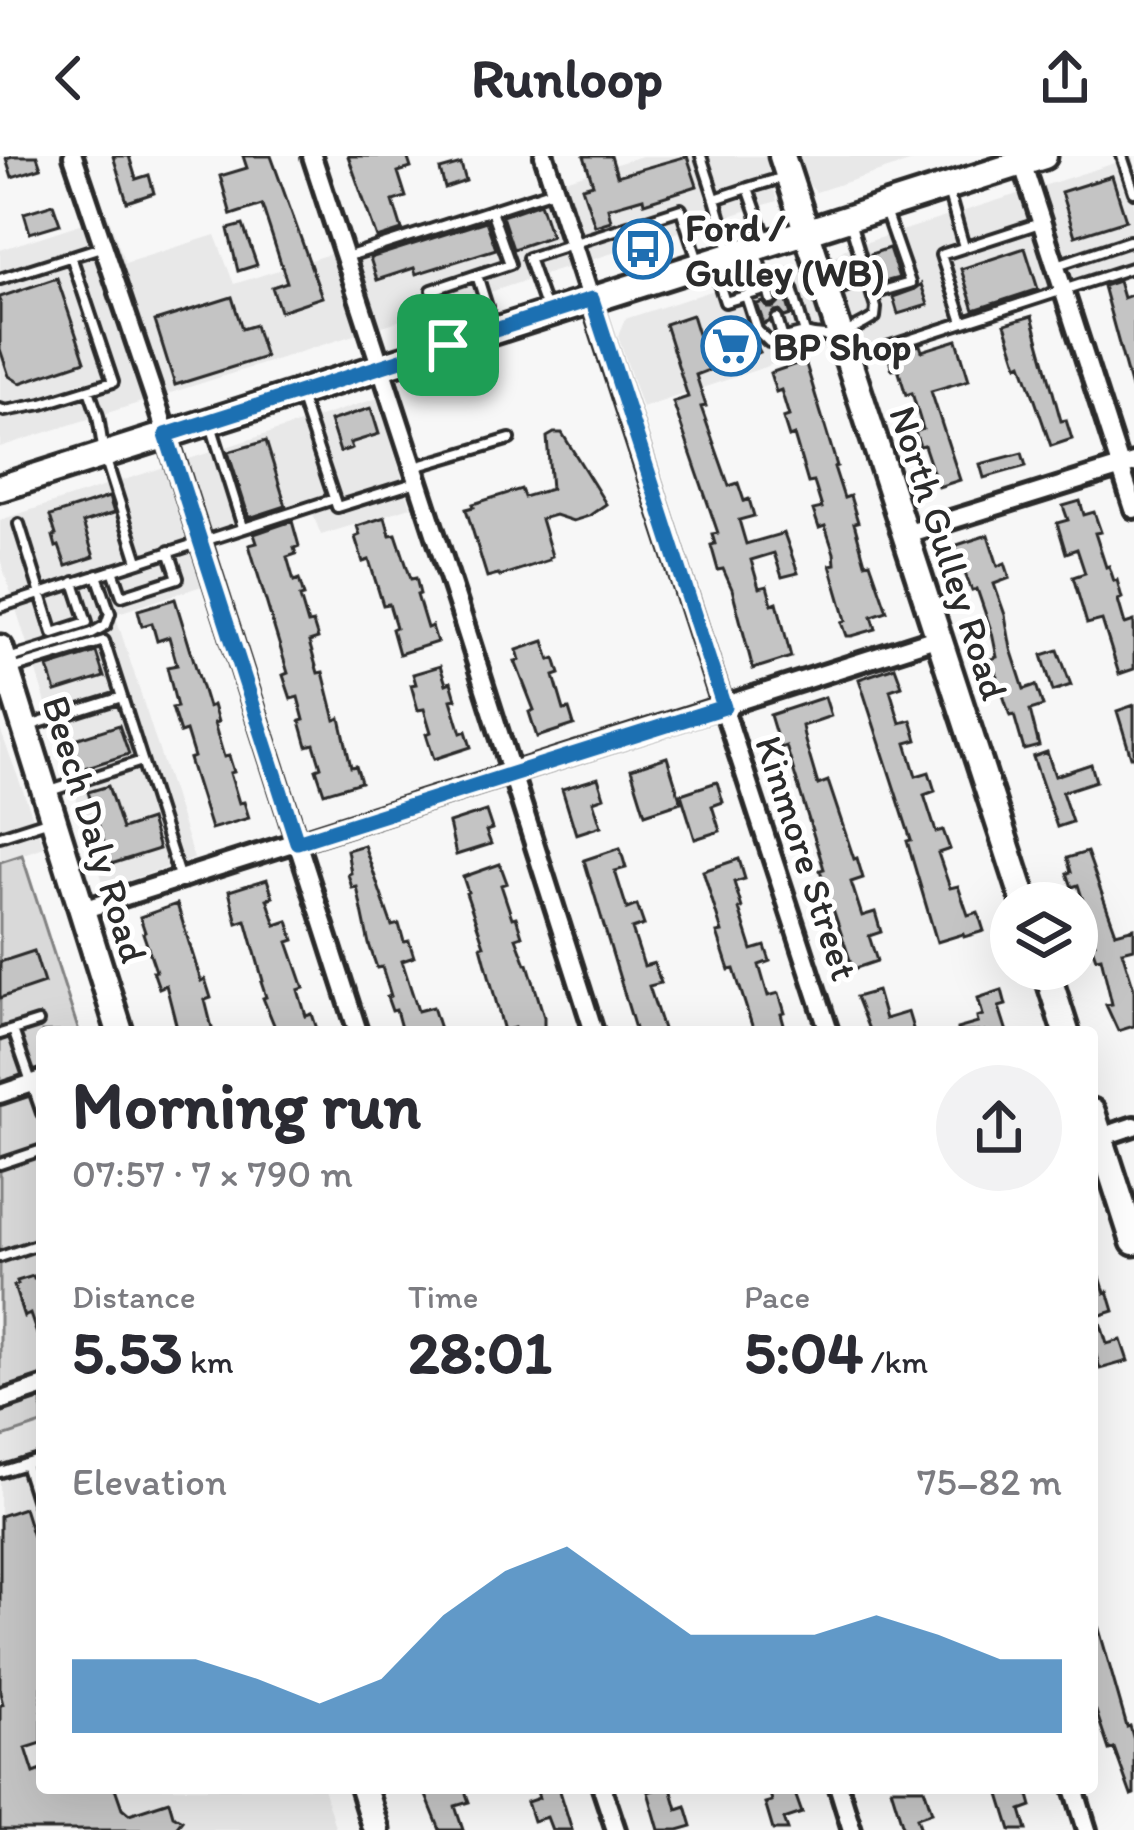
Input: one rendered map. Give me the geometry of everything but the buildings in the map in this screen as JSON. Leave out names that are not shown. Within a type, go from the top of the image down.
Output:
[{"type":"main road","points":[[0,488],[1029,158]]},
{"type":"main road","name":"North Gulley Road","points":[[785,166],[1017,882]]},
{"type":"main road","name":"Beech Daly Road","points":[[3,660],[118,1026]]},
{"type":"main road","points":[[1053,990],[1064,1026]]},
{"type":"main road","points":[[1098,1143],[1134,1241]]},
{"type":"main road","points":[[365,1794],[376,1830]]},
{"type":"street","points":[[73,156],[356,1026]]},
{"type":"street","points":[[312,156],[592,1026]]},
{"type":"street","name":"Kinmore Street","points":[[544,156],[827,1026]]},
{"type":"street","points":[[1029,158],[1042,223],[1127,465],[1134,508]]},
{"type":"street","points":[[906,534],[1127,465]]},
{"type":"street","points":[[82,910],[939,638]]},
{"type":"street","points":[[0,1094],[36,1082]]},
{"type":"street","points":[[1098,1137],[1134,1126]]},
{"type":"street","points":[[0,1401],[36,1390]]},
{"type":"street","points":[[604,1794],[616,1830]]},
{"type":"street","points":[[841,1794],[852,1830]]},
{"type":"street","points":[[1076,1794],[1087,1830]]},
{"type":"lane","points":[[701,156],[733,255]]},
{"type":"lane","points":[[1122,156],[1134,192]]},
{"type":"lane","points":[[715,199],[748,188],[785,166]]},
{"type":"lane","points":[[946,187],[964,248]]},
{"type":"lane","points":[[748,188],[725,302],[787,284],[805,333]]},
{"type":"lane","points":[[346,257],[555,190]]},
{"type":"lane","points":[[872,294],[910,283],[884,207]]},
{"type":"lane","points":[[548,314],[528,258],[681,209],[768,289],[771,300]]},
{"type":"lane","points":[[448,345],[432,290],[510,264],[491,210]]},
{"type":"lane","points":[[845,346],[875,317],[849,218]]},
{"type":"lane","points":[[963,322],[941,254],[1042,223]]},
{"type":"lane","points":[[1055,265],[1129,241]]},
{"type":"lane","points":[[0,279],[102,246]]},
{"type":"lane","points":[[0,409],[42,404],[113,382],[71,256]]},
{"type":"lane","points":[[746,296],[757,330],[769,342],[805,333],[845,346],[963,322],[1134,267]]},
{"type":"lane","points":[[477,275],[494,331]]},
{"type":"lane","points":[[827,293],[867,278]]},
{"type":"lane","points":[[777,319],[783,338]]},
{"type":"lane","points":[[89,390],[138,562]]},
{"type":"lane","points":[[299,393],[337,508],[510,439]]},
{"type":"lane","points":[[210,421],[243,527]]},
{"type":"lane","points":[[0,607],[334,499]]},
{"type":"lane","points":[[19,524],[52,633],[87,622],[74,582]]},
{"type":"lane","points":[[113,570],[122,596],[178,578],[169,551]]},
{"type":"lane","points":[[3,660],[106,625],[110,613],[97,575]]},
{"type":"lane","points":[[3,660],[104,640],[180,879]]},
{"type":"lane","points":[[25,728],[122,697]]},
{"type":"lane","points":[[45,792],[142,761]]},
{"type":"lane","points":[[0,836],[53,818]]},
{"type":"lane","points":[[0,1034],[38,1022]]},
{"type":"lane","points":[[13,1030],[36,1080]]},
{"type":"lane","points":[[0,1164],[36,1152]]},
{"type":"lane","points":[[0,1257],[36,1246]]},
{"type":"lane","points":[[0,1472],[36,1461]]},
{"type":"lane","points":[[25,1464],[36,1499]]},
{"type":"shaded area","points":[[642,156],[765,156],[777,201],[0,447],[0,250],[108,215],[125,263],[215,235],[234,284]]},
{"type":"shaded area","points":[[796,156],[928,156],[816,192],[804,179]]},
{"type":"shaded area","points":[[1134,157],[1134,275],[862,362],[833,274],[833,258],[845,249]]},
{"type":"shaded area","points":[[792,265],[810,277],[831,345],[642,408],[618,336],[625,319]]},
{"type":"shaded area","points":[[378,398],[411,507],[321,535],[312,512],[191,549],[202,586],[115,614],[194,859],[105,888],[0,559],[0,520]]},
{"type":"shaded area","points":[[0,729],[44,847],[0,862]]},
{"type":"shaded area","points":[[22,855],[77,1026],[36,1026],[36,1426],[0,1438],[0,862]]},
{"type":"shaded area","points":[[36,1426],[36,1794],[325,1794],[336,1830],[0,1830],[0,1438]]},
{"type":"place","name":"Ford / Gulley (WB)","points":[[643,249]]},
{"type":"place","name":"BP Shop","points":[[731,346]]},
{"type":"route","points":[[592,299],[724,707],[297,842],[166,435],[448,345],[592,299]]}]
